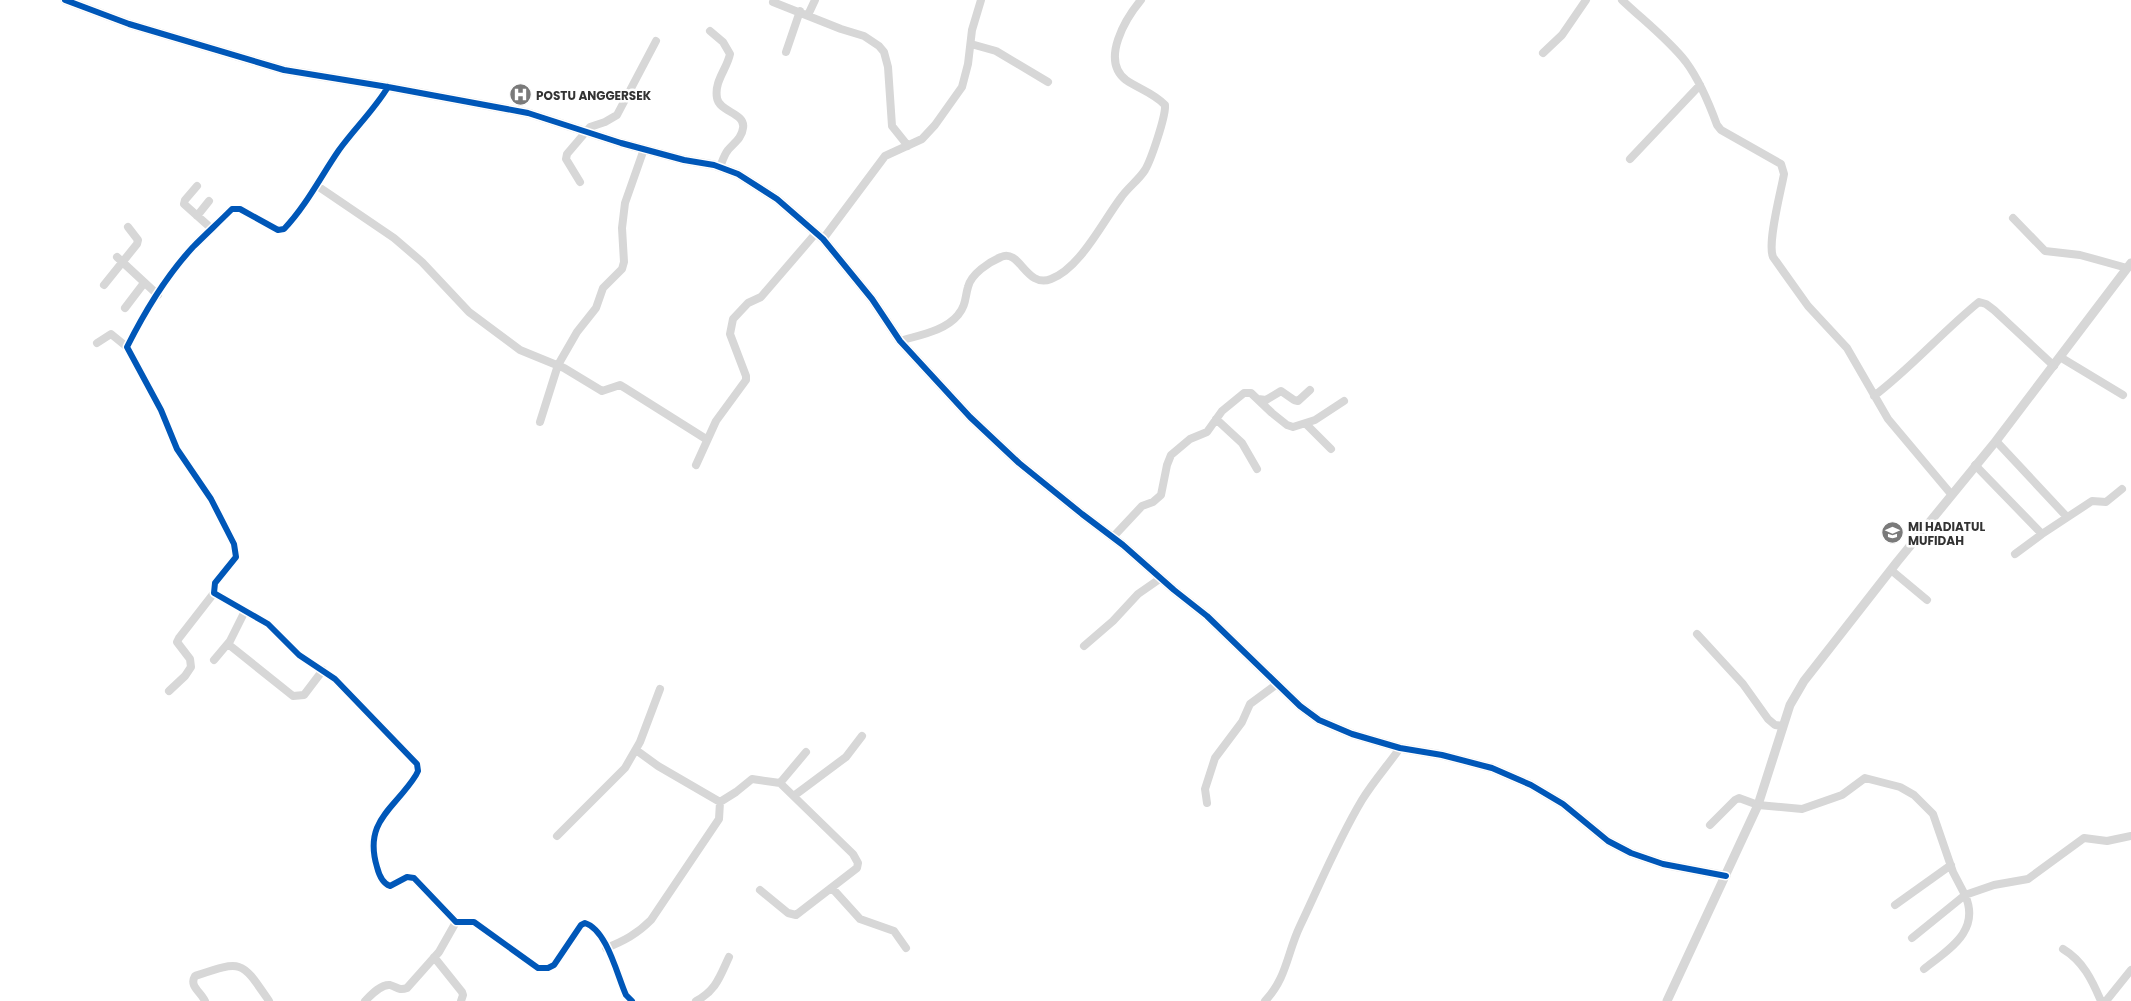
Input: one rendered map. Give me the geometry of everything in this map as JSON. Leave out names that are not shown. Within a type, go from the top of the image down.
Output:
[{"type":"street","points":[[65,0],[129,24],[284,70],[528,113],[585,132],[738,174],[777,199],[820,236],[872,298],[900,342],[957,404],[1018,463],[1113,537],[1208,616],[1300,706],[1318,720],[1352,734],[1400,748],[1442,755],[1492,768],[1531,785],[1563,804],[1608,841],[1630,853],[1663,864],[1726,876]]},
{"type":"street","points":[[786,52],[804,13],[815,0]]},
{"type":"street","points":[[696,465],[706,439],[716,421],[746,380],[730,334],[733,319],[748,303],[761,297],[820,236],[885,156],[922,139],[935,125],[962,86],[966,77],[972,30],[981,0]]},
{"type":"street","points":[[900,342],[948,324],[965,305],[968,286],[972,278],[1002,256],[1008,255],[1014,258],[1036,280],[1052,279],[1060,274],[1082,254],[1121,197],[1141,175],[1152,152],[1164,116],[1165,105],[1158,97],[1126,79],[1120,73],[1116,61],[1116,42],[1124,25],[1142,0]]},
{"type":"street","points":[[1543,53],[1562,35],[1586,0]]},
{"type":"street","points":[[1622,0],[1676,50],[1700,85],[1717,125],[1721,130],[1742,144],[1778,162],[1783,167],[1784,174],[1771,252],[1802,299],[1847,348],[1880,409],[1952,494]]},
{"type":"street","points":[[773,2],[872,40],[884,52],[888,66],[892,126],[896,134],[908,146]]},
{"type":"street","points":[[710,31],[723,42],[730,54],[717,85],[717,100],[722,107],[736,115],[743,124],[738,140],[728,150],[720,168]]},
{"type":"street","points":[[580,182],[566,156],[590,126],[605,122],[616,115],[656,41]]},
{"type":"street","points":[[971,44],[996,51],[1048,82]]},
{"type":"street","points":[[1630,160],[1700,85]]},
{"type":"street","points":[[127,347],[158,295],[193,248],[232,209],[236,208],[281,230],[286,226],[345,142],[378,104],[388,87]]},
{"type":"street","points":[[540,422],[558,365],[577,332],[596,308],[603,288],[622,269],[624,262],[622,228],[625,203],[644,149]]},
{"type":"street","points":[[316,185],[394,238],[422,262],[469,312],[520,350],[558,365],[602,391],[620,386],[625,388],[706,439]]},
{"type":"street","points":[[197,186],[184,202],[212,229]]},
{"type":"street","points":[[197,216],[209,201]]},
{"type":"street","points":[[1667,1001],[1758,805],[1790,706],[1804,681],[1996,441],[2129,265],[2080,255],[2045,251],[2013,218]]},
{"type":"street","points":[[104,285],[120,260],[137,244],[138,240],[128,227]]},
{"type":"street","points":[[120,260],[158,295]]},
{"type":"street","points":[[125,308],[144,283]]},
{"type":"street","points":[[1874,396],[1915,362],[1979,302],[1994,310],[2054,366]]},
{"type":"street","points":[[97,343],[111,334],[127,347],[161,410],[177,449],[211,499],[234,544],[236,557],[216,583],[214,593],[178,638],[177,642],[190,659],[191,668],[169,691]]},
{"type":"street","points":[[2060,357],[2123,396]]},
{"type":"street","points":[[1258,399],[1266,400],[1281,391],[1298,401],[1310,390]]},
{"type":"street","points":[[1113,537],[1142,506],[1153,502],[1161,495],[1171,455],[1190,439],[1203,435],[1228,405],[1244,393],[1251,393],[1287,425],[1293,427],[1306,424],[1344,401]]},
{"type":"street","points":[[1216,420],[1242,443],[1257,469]]},
{"type":"street","points":[[1306,424],[1331,449]]},
{"type":"street","points":[[1996,441],[2068,517]]},
{"type":"street","points":[[1975,465],[2042,534]]},
{"type":"street","points":[[2015,554],[2092,501],[2106,502],[2122,489]]},
{"type":"street","points":[[1891,570],[1927,600]]},
{"type":"street","points":[[1084,646],[1113,621],[1138,594],[1161,578]]},
{"type":"street","points":[[214,593],[268,624],[299,655],[335,679],[369,717],[414,760],[418,767],[412,780],[390,807],[373,837],[374,857],[383,882],[390,886],[407,877],[414,878],[456,922],[474,922],[533,965],[543,969],[548,968],[559,960],[583,923],[590,924],[596,929],[626,995],[632,1001]]},
{"type":"street","points":[[214,660],[228,644],[245,611]]},
{"type":"street","points":[[1697,634],[1743,684],[1768,719],[1775,725],[1783,726]]},
{"type":"street","points":[[228,644],[293,696],[304,695],[323,670]]},
{"type":"street","points":[[1206,803],[1205,789],[1215,758],[1242,722],[1250,704],[1277,684]]},
{"type":"street","points":[[557,836],[625,768],[636,750],[660,689]]},
{"type":"street","points":[[795,795],[846,757],[862,736]]},
{"type":"street","points":[[1265,1001],[1276,990],[1296,935],[1350,821],[1363,799],[1400,748]]},
{"type":"street","points":[[636,750],[658,766],[720,802]]},
{"type":"street","points":[[780,783],[806,752]]},
{"type":"street","points":[[720,802],[736,792],[750,779],[755,778],[780,783],[795,795],[853,854],[858,863],[857,868],[796,915],[788,913],[760,890]]},
{"type":"street","points":[[1710,825],[1735,800],[1744,799],[1758,805],[1810,808],[1846,793],[1857,782],[1865,778],[1900,787],[1914,795],[1933,814],[1971,914],[1964,931],[1955,944],[1924,968]]},
{"type":"street","points":[[606,948],[625,941],[640,932],[651,920],[719,819],[720,802]]},
{"type":"street","points":[[1912,938],[1965,895],[1994,886],[2028,879],[2084,838],[2107,841],[2131,836]]},
{"type":"street","points":[[1895,905],[1951,865]]},
{"type":"street","points":[[832,888],[860,919],[894,931],[906,948]]},
{"type":"street","points":[[365,1001],[384,986],[388,985],[402,990],[407,988],[434,957],[456,922]]},
{"type":"street","points":[[2063,949],[2073,955],[2082,965],[2101,1001]]},
{"type":"street","points":[[434,957],[462,992],[461,1001]]},
{"type":"street","points":[[696,1001],[715,987],[729,957]]},
{"type":"street","points":[[205,1001],[193,985],[193,980],[196,976],[228,966],[240,967],[248,971],[269,1001]]},
{"type":"street","points":[[2106,1001],[2131,970]]},
{"type":"cycle path","points":[[65,0],[129,24],[284,70],[528,113],[621,143],[684,160],[714,165],[738,174],[777,199],[823,239],[872,299],[900,341],[970,417],[1019,463],[1123,545],[1207,616],[1300,706],[1319,720],[1352,734],[1400,748],[1442,755],[1492,768],[1531,785],[1563,804],[1608,841],[1631,853],[1663,864],[1726,876]]},
{"type":"cycle path","points":[[388,87],[339,150],[306,201],[284,229],[278,230],[240,209],[232,209],[193,247],[174,270],[148,308],[127,347],[161,410],[177,449],[211,499],[234,544],[236,557],[215,583],[214,593],[268,624],[299,655],[335,679],[417,764],[418,771],[416,775],[383,816],[374,838],[377,867],[383,881],[390,886],[407,877],[414,878],[456,922],[474,922],[538,968],[548,968],[554,965],[581,925],[585,923],[593,927],[599,934],[615,965],[626,995],[632,1001]]},
{"type":"place","name":"POSTU ANGGERSEK","points":[[520,95]]},
{"type":"place","name":"MI HADIATUL MUFIDAH","points":[[1892,533]]}]
